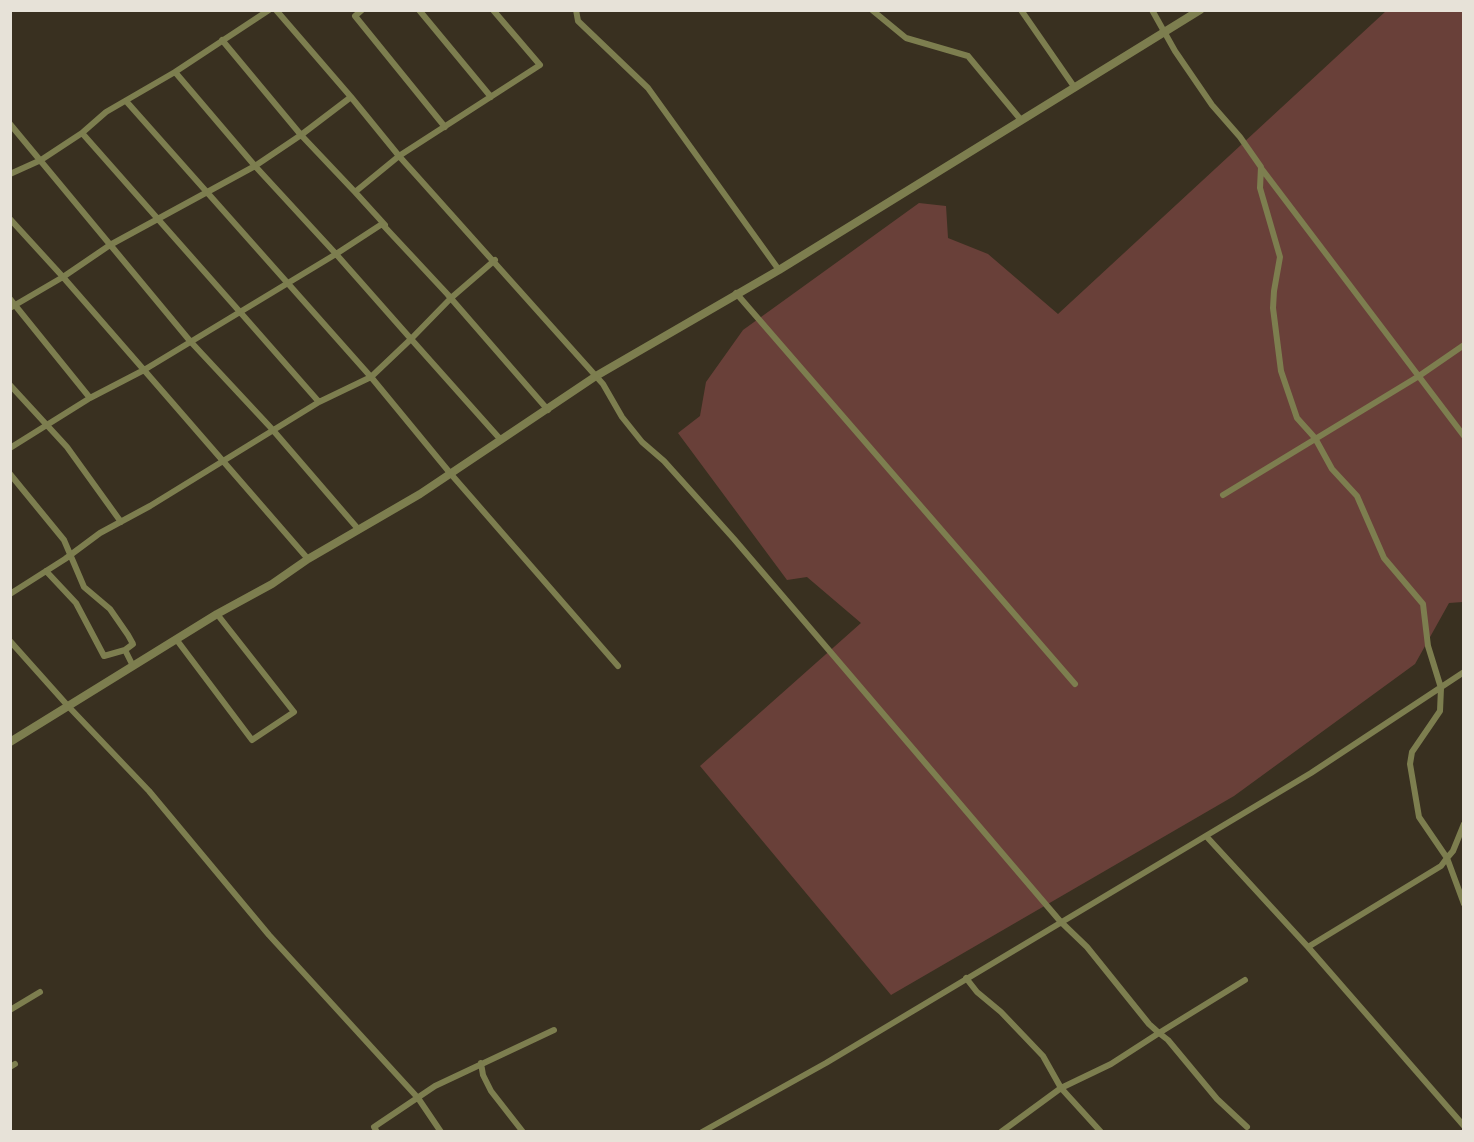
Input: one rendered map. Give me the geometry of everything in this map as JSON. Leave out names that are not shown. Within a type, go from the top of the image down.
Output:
[{"type":"street","points":[[10,174],[41,160],[126,100],[175,72],[269,10]]},
{"type":"street","points":[[276,10],[399,156],[495,260],[603,384],[622,417],[642,442],[664,461],[734,539],[1060,921],[1087,947],[1217,1099],[1247,1127]]},
{"type":"street","points":[[362,10],[352,13],[445,127]]},
{"type":"street","points":[[419,10],[491,97]]},
{"type":"street","points":[[355,192],[399,156],[540,65],[493,10]]},
{"type":"street","points":[[576,10],[578,21],[648,88],[778,270]]},
{"type":"street","points":[[872,10],[906,38],[968,56],[1021,120]]},
{"type":"street","points":[[1021,10],[1075,88]]},
{"type":"street","points":[[1152,10],[1212,105],[1240,137],[1464,436]]},
{"type":"street","points":[[10,742],[217,614],[272,584],[308,559],[420,494],[596,376],[778,270],[1200,10]]},
{"type":"street","points":[[222,40],[301,135],[355,192],[548,410]]},
{"type":"street","points":[[175,72],[255,166],[501,440]]},
{"type":"street","points":[[13,306],[63,277],[110,245],[255,166],[351,97]]},
{"type":"street","points":[[126,100],[371,377],[450,473],[618,666]]},
{"type":"street","points":[[10,124],[190,340],[272,429],[359,530]]},
{"type":"street","points":[[82,133],[157,221],[319,402]]},
{"type":"street","points":[[1261,167],[1260,188],[1280,257],[1274,291],[1274,308],[1281,371],[1298,418],[1315,438],[1332,470],[1357,496],[1384,558],[1424,604],[1428,646],[1442,688],[1440,711],[1412,752],[1410,764],[1419,817],[1447,858],[1464,904]]},
{"type":"street","points":[[10,219],[308,559]]},
{"type":"street","points":[[10,448],[90,398],[144,370],[382,224],[450,298]]},
{"type":"street","points":[[10,594],[70,554],[272,429],[319,402],[371,377],[450,298],[495,260]]},
{"type":"street","points":[[736,293],[1075,684]]},
{"type":"street","points":[[10,299],[13,306],[90,398]]},
{"type":"street","points":[[1223,495],[1419,376],[1464,345]]},
{"type":"street","points":[[10,385],[67,447],[121,522]]},
{"type":"street","points":[[10,474],[50,520],[70,554],[84,587],[110,609],[133,644],[125,650],[104,656],[76,603],[46,571]]},
{"type":"street","points":[[176,639],[252,740],[294,712],[217,614]]},
{"type":"street","points":[[10,641],[149,791],[269,935],[418,1098],[441,1131]]},
{"type":"street","points":[[125,650],[133,666]]},
{"type":"street","points":[[702,1131],[826,1063],[1311,773],[1464,672]]},
{"type":"street","points":[[1308,946],[1441,866],[1454,851],[1464,824]]},
{"type":"street","points":[[1206,836],[1308,946],[1464,1126]]},
{"type":"street","points":[[966,978],[977,992],[1001,1012],[1042,1056],[1061,1088],[1101,1131]]},
{"type":"street","points":[[1001,1131],[1061,1088],[1116,1061],[1245,980]]},
{"type":"street","points":[[10,1010],[40,992]]},
{"type":"street","points":[[366,1131],[376,1129],[418,1098],[481,1063],[554,1030]]},
{"type":"street","points":[[481,1063],[483,1075],[491,1091],[523,1131]]},
{"type":"shaded area","points":[[1386,11],[1463,11],[1463,602],[1449,603],[1415,664],[1234,796],[891,995],[700,766],[861,623],[807,577],[787,580],[678,433],[700,416],[706,382],[743,330],[919,203],[946,206],[948,238],[988,254],[1058,314]]}]
